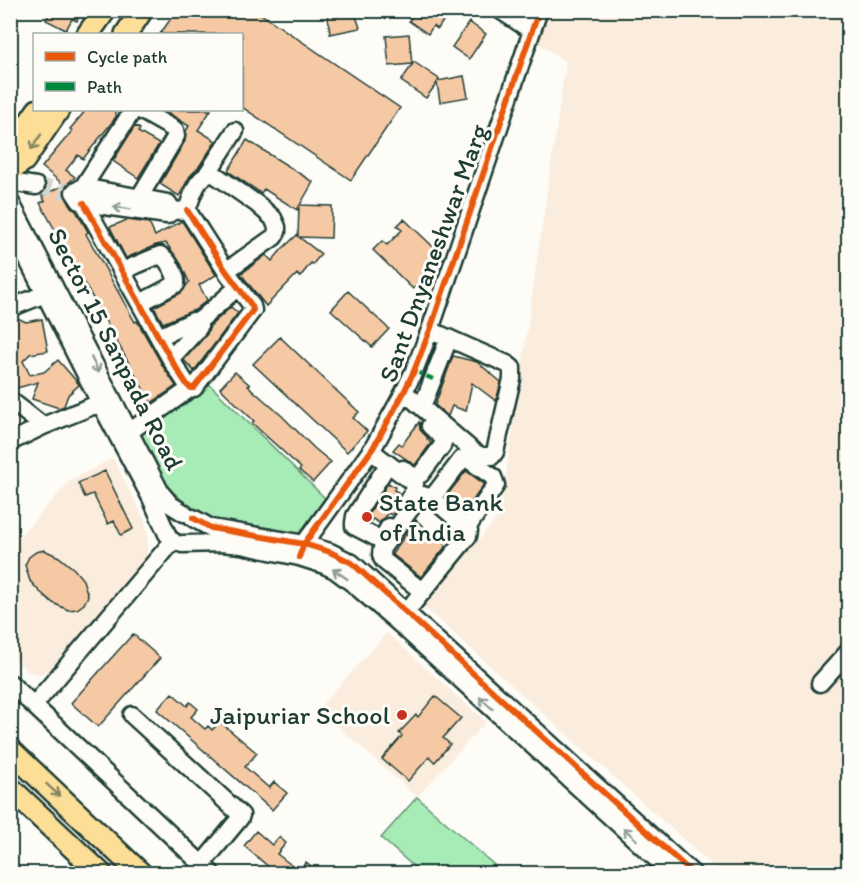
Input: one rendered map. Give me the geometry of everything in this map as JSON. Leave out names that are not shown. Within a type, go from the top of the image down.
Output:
[{"type":"main road","points":[[103,25],[125,10]]},
{"type":"main road","points":[[80,33],[142,10]]},
{"type":"main road","points":[[10,150],[37,111]]},
{"type":"main road","points":[[10,171],[24,160],[57,111]]},
{"type":"main road","points":[[10,750],[141,873]]},
{"type":"main road","points":[[10,788],[101,873]]},
{"type":"street","points":[[500,10],[532,31]]},
{"type":"street","name":"Sant Dnyaneshwar Marg","points":[[302,550],[372,449],[414,371],[539,10]]},
{"type":"street","points":[[83,195],[132,111]]},
{"type":"street","points":[[139,198],[176,136],[175,130],[142,111]]},
{"type":"street","points":[[83,195],[167,215],[180,211],[236,131]]},
{"type":"street","points":[[207,174],[214,174],[257,204],[273,218],[277,227],[274,237],[226,271]]},
{"type":"street","points":[[10,182],[36,186]]},
{"type":"street","points":[[83,195],[139,198],[168,203],[180,211],[253,310],[194,388],[129,432]]},
{"type":"street","points":[[83,195],[122,271],[171,358],[191,388]]},
{"type":"street","name":"Sector 15 Sanpada Road","points":[[10,201],[161,493],[171,505],[211,528],[302,550]]},
{"type":"street","name":"Sector 15 Sanpada Road","points":[[10,226],[100,403],[174,540]]},
{"type":"street","points":[[122,271],[160,255],[164,257],[176,277],[176,284],[140,303]]},
{"type":"street","points":[[159,337],[193,321],[199,321],[238,287]]},
{"type":"street","points":[[10,308],[45,294]]},
{"type":"street","points":[[171,358],[199,327],[199,321]]},
{"type":"street","points":[[402,396],[422,407],[474,452],[487,457],[492,456],[495,452],[512,379],[512,368],[507,363],[430,330]]},
{"type":"street","points":[[422,407],[449,338]]},
{"type":"street","points":[[414,371],[433,379]]},
{"type":"street","points":[[372,449],[412,476],[417,476],[442,446],[444,442],[441,436],[402,396]]},
{"type":"street","points":[[10,400],[43,426]]},
{"type":"street","points":[[10,442],[100,403]]},
{"type":"street","points":[[372,449],[415,484],[413,492],[382,539],[379,539],[354,526],[354,522],[355,516],[383,472]]},
{"type":"street","points":[[432,498],[462,459],[469,460],[493,477],[496,485],[467,528]]},
{"type":"street","points":[[406,612],[423,592],[468,536],[469,531],[428,495],[419,497],[382,548],[381,553],[384,561],[423,592]]},
{"type":"street","points":[[174,515],[189,516],[196,522],[197,532],[192,541],[174,540],[166,528],[174,515]]},
{"type":"street","points":[[174,540],[330,552],[352,563],[693,873]]},
{"type":"street","points":[[34,705],[174,540]]},
{"type":"street","points":[[302,550],[351,582],[673,873]]},
{"type":"street","points":[[820,683],[849,652]]},
{"type":"street","points":[[10,683],[207,869],[242,815],[132,715]]},
{"type":"shaded area","points":[[548,11],[848,11],[848,873],[721,873],[422,605],[500,515],[566,62],[538,43]]},
{"type":"shaded area","points":[[113,458],[144,519],[148,536],[146,558],[136,575],[49,670],[39,674],[29,672],[11,657],[10,547],[70,481]]},
{"type":"shaded area","name":"Jaipuriar School","points":[[387,633],[486,722],[417,797],[318,709]]},
{"type":"green space","points":[[209,384],[325,498],[300,533],[215,519],[190,508],[168,487],[141,433]]},
{"type":"green space","points":[[417,797],[501,871],[499,873],[421,873],[381,838]]},
{"type":"building","points":[[51,10],[82,10],[77,21],[72,19],[66,30],[46,20]]},
{"type":"building","points":[[177,10],[255,10],[400,108],[351,180],[243,108],[243,33],[161,33]]},
{"type":"building","points":[[327,10],[354,10],[360,28],[330,34]]},
{"type":"building","points":[[425,10],[444,10],[442,14],[446,16],[438,29],[433,26],[428,34],[409,21],[414,14],[420,18]]},
{"type":"building","points":[[469,22],[486,34],[469,59],[452,47]]},
{"type":"building","points":[[409,34],[412,64],[389,66],[386,36]]},
{"type":"building","points":[[414,62],[439,79],[438,81],[464,76],[468,97],[440,102],[437,83],[426,98],[401,81]]},
{"type":"building","points":[[85,111],[117,111],[113,121],[83,159],[78,155],[66,170],[75,177],[65,186],[64,193],[88,232],[86,234],[135,322],[137,321],[176,386],[151,403],[40,203],[45,201],[42,196],[64,185],[42,167],[72,131],[70,129]]},
{"type":"building","points":[[166,111],[210,111],[198,130],[216,141],[190,176],[179,196],[160,184],[185,141],[189,126]]},
{"type":"building","points":[[135,126],[140,129],[138,132],[159,144],[138,178],[113,161]]},
{"type":"building","points":[[247,140],[313,182],[300,205],[332,206],[331,238],[299,237],[321,254],[300,277],[297,274],[266,306],[241,274],[266,255],[272,261],[298,236],[299,206],[297,210],[264,189],[261,193],[228,171]]},
{"type":"building","points":[[404,219],[444,257],[420,277],[422,280],[413,289],[373,250],[382,241],[387,245],[402,230],[397,226]]},
{"type":"building","points":[[127,220],[149,223],[155,236],[182,221],[216,275],[199,285],[207,300],[195,310],[163,323],[154,307],[181,293],[189,282],[180,262],[166,243],[126,258],[110,227]]},
{"type":"building","points":[[348,291],[389,329],[372,347],[331,310]]},
{"type":"building","points":[[231,307],[238,313],[194,371],[184,360],[207,334],[210,326]]},
{"type":"building","points":[[15,317],[26,322],[42,319],[48,351],[30,354],[23,361],[30,375],[44,372],[58,360],[78,383],[79,385],[68,395],[64,406],[59,408],[32,399],[38,382],[10,390],[10,318]]},
{"type":"building","points":[[280,337],[359,412],[353,418],[367,431],[347,452],[253,364]]},
{"type":"building","points":[[453,356],[477,362],[501,382],[496,401],[472,383],[466,411],[452,406],[448,416],[435,405]]},
{"type":"building","points":[[235,372],[331,462],[313,482],[252,423],[254,421],[220,388]]},
{"type":"building","points":[[419,422],[420,430],[431,443],[415,465],[393,450],[399,443],[402,445]]},
{"type":"building","points":[[105,471],[133,529],[121,535],[114,521],[108,524],[93,494],[85,497],[78,483]]},
{"type":"building","points":[[466,471],[484,484],[468,508],[448,494]]},
{"type":"building","points":[[388,483],[398,492],[393,506],[395,511],[392,515],[388,513],[379,523],[373,519],[371,521],[366,518]]},
{"type":"building","points":[[416,520],[446,546],[421,577],[392,554]]},
{"type":"building","points":[[44,550],[59,557],[83,580],[88,596],[84,604],[77,609],[68,610],[53,603],[30,581],[25,565],[29,557]]},
{"type":"building","points":[[133,634],[160,658],[98,727],[71,703]]},
{"type":"building","points":[[172,693],[187,706],[190,702],[198,709],[191,717],[205,729],[208,726],[212,730],[220,722],[257,753],[245,767],[269,788],[274,782],[287,793],[272,810],[157,710]]},
{"type":"building","points":[[435,696],[461,718],[443,738],[450,744],[435,762],[429,757],[408,781],[382,759],[402,736],[399,733],[416,715],[418,717]]},
{"type":"building","points":[[256,831],[272,845],[279,837],[286,843],[277,854],[299,871],[306,862],[320,873],[276,873],[244,846]]},
{"type":"tunnel","points":[[36,186],[74,192]]},
{"type":"marked path","points":[[414,371],[433,379]]},
{"type":"cycle path","points":[[299,557],[304,544],[373,448],[414,371],[539,10]]},
{"type":"cycle path","points":[[84,203],[173,363],[188,386],[194,388],[253,310],[187,210]]},
{"type":"cycle path","points":[[193,518],[211,528],[304,544],[330,552],[352,563],[693,874]]},
{"type":"place","name":"State Bank of India","points":[[367,517]]},
{"type":"place","name":"Jaipuriar School","points":[[402,715]]}]
